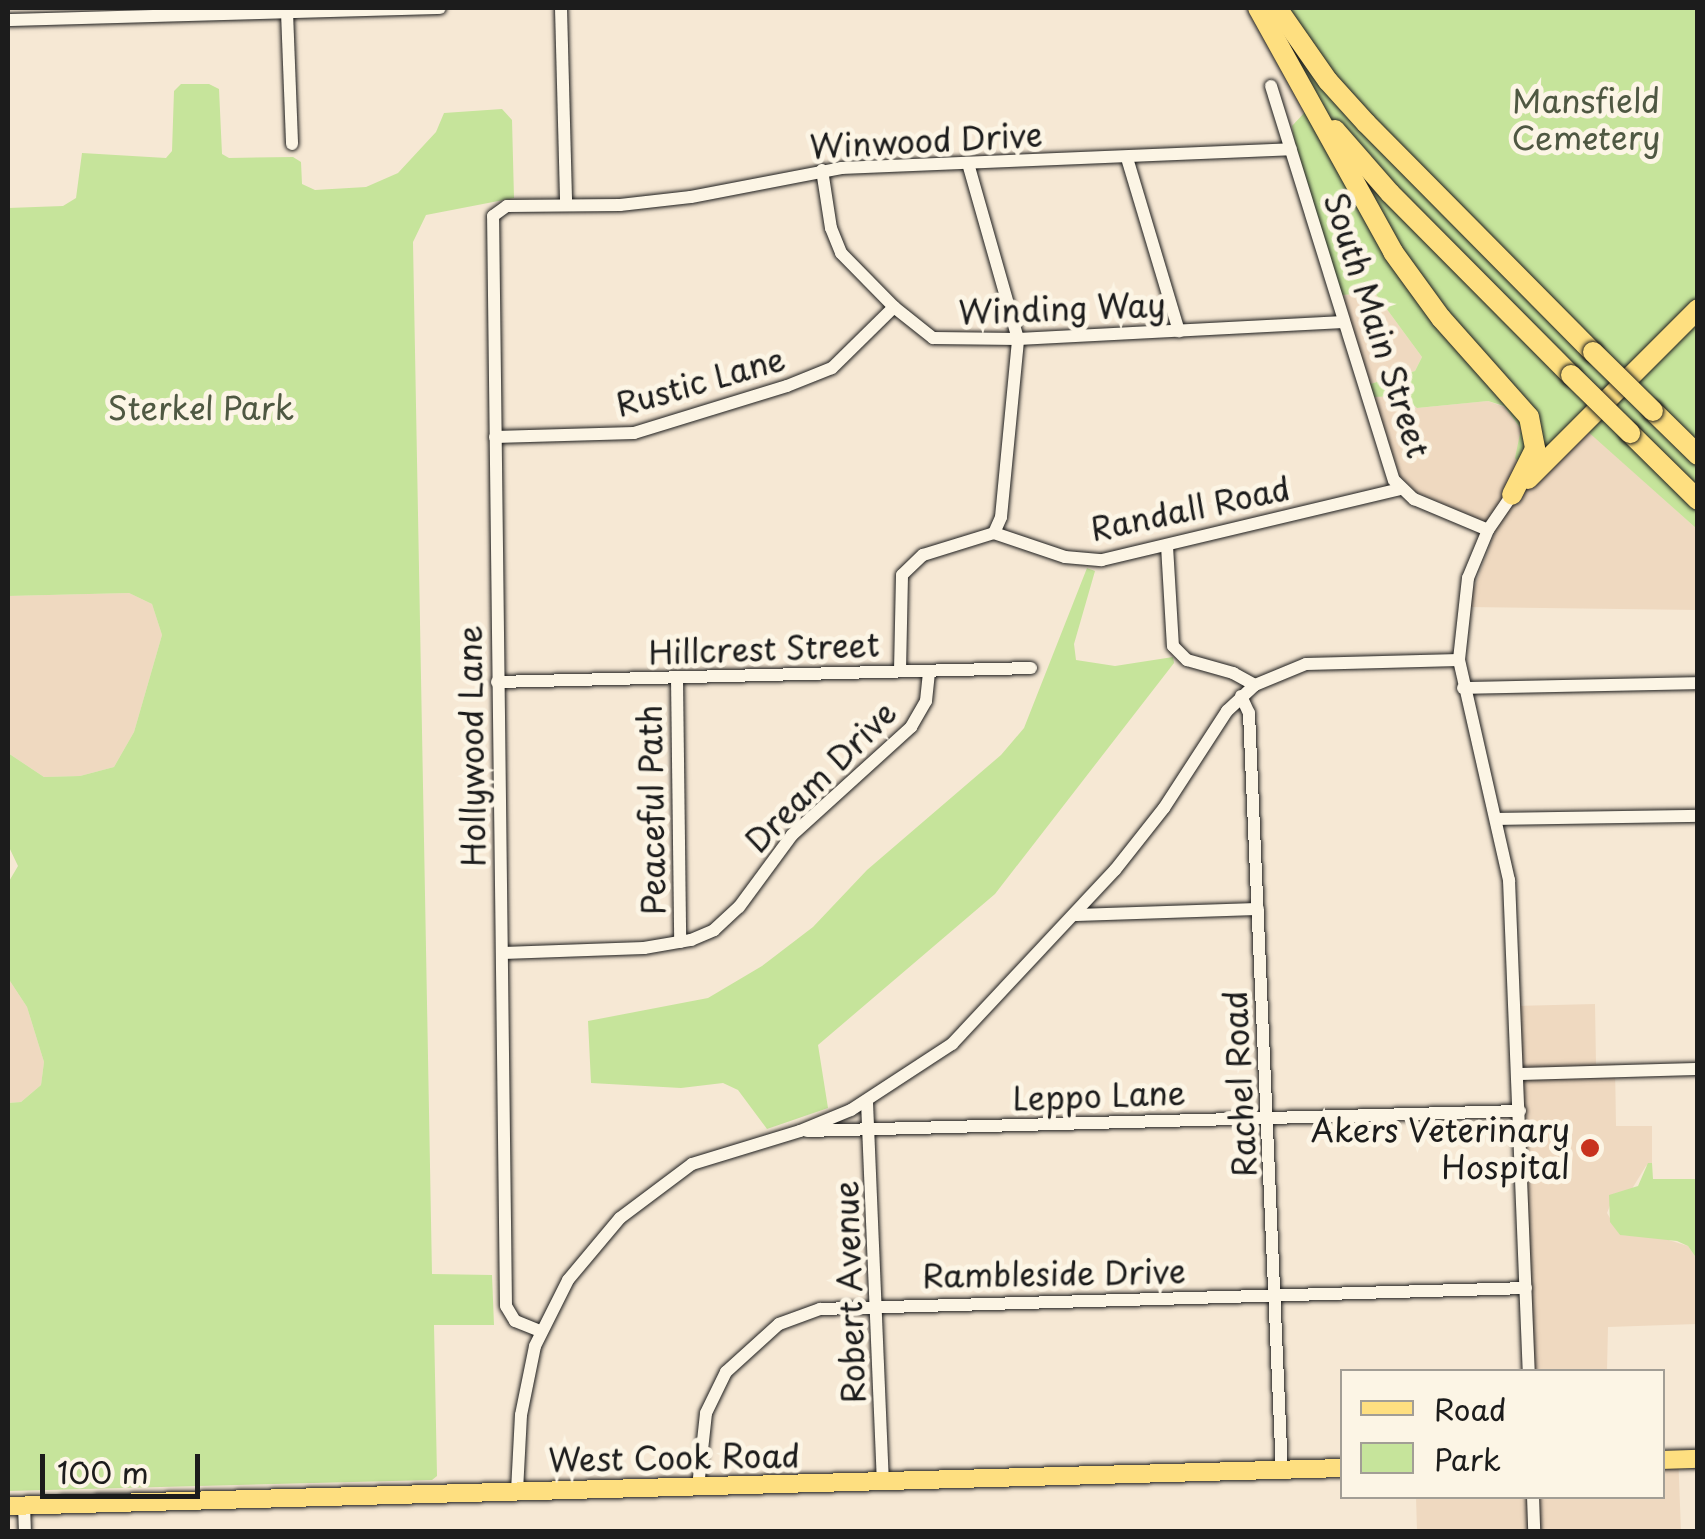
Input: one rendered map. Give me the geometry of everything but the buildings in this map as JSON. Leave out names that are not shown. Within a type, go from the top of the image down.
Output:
[{"type":"highway","points":[[1258,8],[1320,126],[1411,279],[1530,417],[1535,449],[1512,495]]},
{"type":"highway","points":[[1277,8],[1347,102],[1698,456]]},
{"type":"highway","points":[[1293,71],[1373,175],[1698,500]]},
{"type":"highway","points":[[1512,495],[1698,308]]},
{"type":"highway","points":[[1653,411],[1698,445]]},
{"type":"main road","points":[[1665,1460],[1698,1459]]},
{"type":"main road","name":"West Cook Road","points":[[16,1506],[1340,1468]]},
{"type":"street","points":[[8,20],[221,10],[440,8]]},
{"type":"street","points":[[562,8],[566,205]]},
{"type":"street","points":[[286,12],[292,144]]},
{"type":"street","name":"South Main Street","points":[[1271,86],[1400,489],[1488,530]]},
{"type":"street","name":"Winwood Drive","points":[[566,205],[691,197],[822,170],[1291,149]]},
{"type":"street","points":[[1127,158],[1179,332]]},
{"type":"street","points":[[900,672],[899,584],[908,567],[934,550],[994,533],[1003,498],[1018,340],[968,164]]},
{"type":"street","name":"Winding Way","points":[[822,170],[835,242],[852,266],[894,308],[932,338],[1018,340],[1344,322]]},
{"type":"street","name":"Hollywood Lane","points":[[540,1332],[515,1321],[506,1306],[492,216],[508,206],[566,205]]},
{"type":"street","name":"Rustic Lane","points":[[495,437],[634,433],[787,386],[832,368],[894,308]]},
{"type":"street","name":"Randall Road","points":[[994,533],[1076,559],[1102,560],[1400,489]]},
{"type":"street","points":[[1512,495],[1488,530],[1464,595],[1459,660],[1499,819],[1511,899],[1529,1369]]},
{"type":"street","points":[[1166,546],[1173,646],[1187,660],[1233,673],[1255,685]]},
{"type":"street","points":[[517,1491],[521,1416],[540,1332],[592,1247],[658,1186],[710,1157],[800,1131],[867,1102],[952,1044],[1076,915],[1164,808],[1241,696],[1255,685],[1306,664],[1459,660]]},
{"type":"street","name":"Hillcrest Street","points":[[498,682],[1031,668]]},
{"type":"street","name":"Dream Drive","points":[[503,952],[644,948],[680,942],[714,930],[734,914],[792,834],[905,734],[926,701],[929,670]]},
{"type":"street","name":"Peaceful Path","points":[[677,678],[680,942]]},
{"type":"street","points":[[1463,688],[1698,683]]},
{"type":"street","name":"Rachel Road","points":[[1241,696],[1249,713],[1282,1471]]},
{"type":"street","points":[[1499,819],[1698,816]]},
{"type":"street","points":[[1076,915],[1258,909]]},
{"type":"street","points":[[1518,1074],[1698,1070]]},
{"type":"street","name":"Robert Avenue","points":[[867,1102],[878,1304],[882,1482]]},
{"type":"street","name":"Leppo Lane","points":[[800,1131],[1520,1111]]},
{"type":"street","name":"Rambleside Drive","points":[[698,1487],[706,1413],[718,1384],[736,1360],[791,1317],[820,1308],[1526,1288]]},
{"type":"street","points":[[1532,1499],[1534,1532]]},
{"type":"street","points":[[16,1506],[26,1532]]},
{"type":"shaded area","points":[[1375,293],[1422,357],[1415,371],[1370,384],[1341,295]]},
{"type":"shaded area","points":[[1401,396],[1417,408],[1488,401],[1504,407],[1521,429],[1519,445],[1586,429],[1697,529],[1697,610],[1467,607],[1497,527],[1416,492],[1400,476],[1374,397]]},
{"type":"shaded area","points":[[129,593],[152,604],[162,635],[134,732],[114,767],[80,776],[44,777],[8,753],[8,596]]},
{"type":"shaded area","points":[[8,978],[27,1007],[44,1062],[41,1085],[21,1102],[8,1103]]},
{"type":"shaded area","points":[[1595,1004],[1596,1064],[1615,1064],[1616,1126],[1652,1126],[1652,1163],[1630,1192],[1615,1193],[1607,1213],[1620,1235],[1659,1237],[1688,1246],[1697,1259],[1697,1324],[1608,1327],[1607,1369],[1525,1369],[1513,1006]]},
{"type":"shaded area","points":[[1665,1452],[1678,1452],[1681,1531],[1417,1531],[1416,1499],[1665,1499]]},
{"type":"green space","name":"Mansfield Cemetery","points":[[1251,8],[1697,8],[1697,529],[1586,430],[1521,466],[1515,458],[1521,429],[1504,406],[1488,401],[1417,408],[1401,396],[1374,397],[1370,384],[1415,371],[1422,357],[1375,293],[1341,295],[1294,139],[1292,126],[1305,112]]},
{"type":"green space","name":"Sterkel Park","points":[[181,84],[209,84],[219,89],[222,154],[229,158],[293,157],[301,162],[302,184],[315,190],[366,187],[398,173],[436,132],[444,113],[502,109],[512,120],[514,198],[426,215],[413,242],[432,1274],[492,1275],[494,1325],[434,1325],[437,1476],[432,1480],[8,1491],[8,1103],[21,1102],[41,1085],[44,1062],[27,1007],[8,978],[8,883],[18,866],[8,845],[8,753],[44,777],[80,776],[114,767],[134,732],[162,635],[152,604],[129,593],[8,596],[8,208],[63,206],[76,198],[82,153],[166,158],[172,151],[174,91]]},
{"type":"green space","points":[[1087,568],[1095,571],[1074,644],[1076,660],[1115,666],[1173,657],[1174,663],[995,894],[818,1045],[828,1108],[767,1129],[738,1090],[723,1083],[681,1088],[591,1083],[588,1021],[708,998],[762,966],[813,927],[867,870],[1001,755],[1024,728]]},
{"type":"green space","points":[[1648,1163],[1652,1163],[1653,1179],[1697,1179],[1697,1259],[1688,1246],[1677,1241],[1620,1235],[1610,1222],[1609,1195],[1638,1186]]},
{"type":"place","name":"Akers Veterinary Hospital","points":[[1590,1148]]}]
